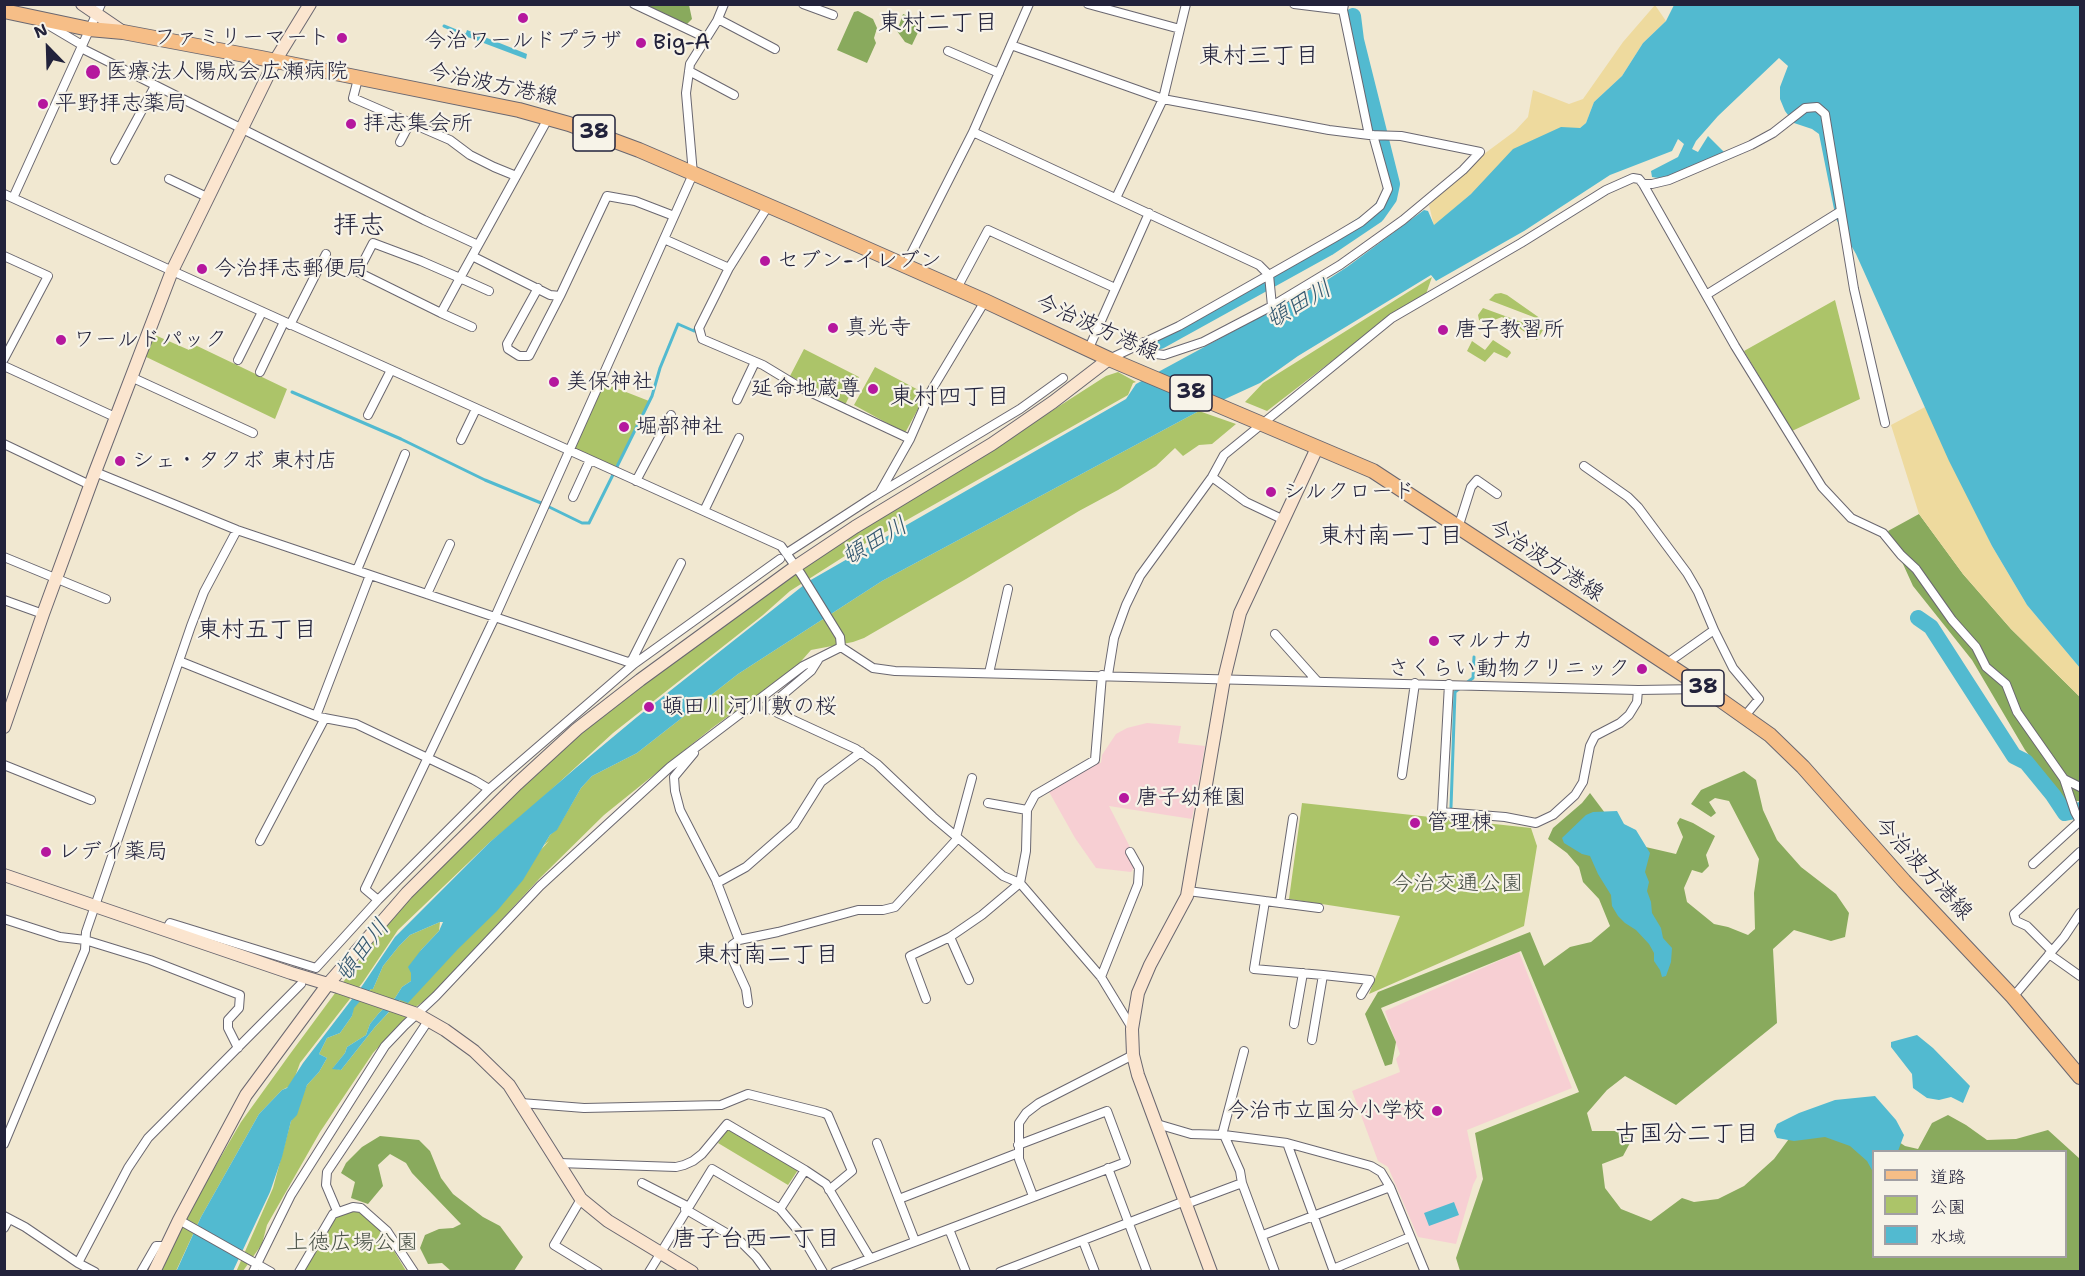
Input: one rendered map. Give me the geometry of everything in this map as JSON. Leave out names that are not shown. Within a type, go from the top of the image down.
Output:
[{"type":"main road","name":"今治波方港線","points":[[4,11],[89,29],[123,32],[275,61],[548,118],[599,135],[957,288],[1089,348],[1108,359],[1146,373],[1373,471],[1705,689],[1770,735],[1803,767],[1904,881],[2013,997],[2080,1077]]},
{"type":"street","points":[[82,4],[99,10],[123,32]]},
{"type":"street","points":[[4,727],[90,485],[172,271],[275,61],[310,4]]},
{"type":"street","points":[[634,4],[706,38]]},
{"type":"street","points":[[378,900],[365,889],[495,617],[693,174],[686,93],[690,64],[718,19],[724,4]]},
{"type":"street","points":[[803,4],[833,15]]},
{"type":"street","points":[[905,266],[973,132],[1029,4]]},
{"type":"street","points":[[1088,4],[1180,29]]},
{"type":"street","points":[[1116,198],[1137,149],[1163,99],[1186,4]]},
{"type":"street","points":[[154,1272],[167,1246],[184,1222],[246,1095],[407,893],[517,784],[577,729],[640,680],[798,570],[855,527],[992,444],[1053,402],[1108,359],[1179,326],[1361,222],[1380,206],[1388,189],[1383,166],[1371,135],[1343,7],[1294,4]]},
{"type":"street","points":[[99,10],[8,198],[780,546],[798,570],[840,637],[841,647],[873,669],[1638,690],[1705,689]]},
{"type":"street","points":[[37,18],[155,86],[478,245]]},
{"type":"street","points":[[718,19],[775,49]]},
{"type":"street","points":[[1011,45],[1163,99],[1329,130],[1401,136],[1480,152],[1463,170],[1403,220],[1340,265],[1272,306],[1203,342],[1164,355],[1156,354],[1144,342]]},
{"type":"street","points":[[948,51],[999,72]]},
{"type":"street","points":[[689,71],[734,95]]},
{"type":"street","points":[[358,79],[353,98],[450,140],[470,155],[516,176]]},
{"type":"street","points":[[115,160],[155,86]]},
{"type":"street","points":[[1642,184],[1669,180],[1741,149],[1773,133],[1805,108],[1817,107],[1825,114],[1854,289],[1885,423]]},
{"type":"street","points":[[441,313],[548,118]]},
{"type":"street","points":[[400,142],[410,123]]},
{"type":"street","points":[[973,132],[1260,265],[1269,275],[1272,306]]},
{"type":"street","points":[[926,999],[910,956],[950,937],[982,915],[1020,883],[1026,851],[1027,810],[1035,795],[1095,760],[1105,675],[1114,638],[1126,604],[1140,576],[1212,477],[1224,455],[1392,318],[1521,243],[1606,190],[1633,178],[1639,179],[1736,348],[1822,487],[1851,518],[1883,532],[1901,555],[1916,569],[1952,620],[1976,647],[1986,667],[2006,684],[2017,712],[2064,778],[2080,821],[2033,864]]},
{"type":"street","points":[[169,179],[207,197]]},
{"type":"street","points":[[538,288],[507,344],[508,349],[519,356],[529,356],[607,196],[635,201],[674,216]]},
{"type":"street","points":[[768,206],[729,268],[699,328],[702,339],[755,362],[801,387],[910,439]]},
{"type":"street","points":[[1706,295],[1841,211]]},
{"type":"street","points":[[1089,348],[1149,213]]},
{"type":"street","points":[[957,288],[988,230],[1115,288]]},
{"type":"street","points":[[664,239],[729,268]]},
{"type":"street","points":[[472,327],[358,272],[372,243],[489,291]]},
{"type":"street","points":[[260,372],[326,254]]},
{"type":"street","points":[[4,256],[48,276],[4,359]]},
{"type":"street","points":[[472,256],[550,295],[560,296]]},
{"type":"street","points":[[879,493],[910,439],[931,391],[985,301]]},
{"type":"street","points":[[238,360],[262,312]]},
{"type":"street","points":[[736,400],[755,362]]},
{"type":"street","points":[[4,366],[116,417]]},
{"type":"street","points":[[368,415],[391,370]]},
{"type":"street","points":[[131,377],[253,433]]},
{"type":"street","points":[[790,551],[879,493],[1020,409],[1063,378]]},
{"type":"street","points":[[461,440],[476,409]]},
{"type":"street","points":[[636,481],[671,415]]},
{"type":"street","points":[[704,511],[739,438]]},
{"type":"street","points":[[4,444],[90,485]]},
{"type":"street","points":[[1211,1272],[1132,1055],[1132,1029],[1138,993],[1150,965],[1188,896],[1224,679],[1240,613],[1317,448]]},
{"type":"street","points":[[357,570],[405,454]]},
{"type":"street","points":[[573,497],[590,460]]},
{"type":"street","points":[[1584,466],[1628,497],[1638,507],[1687,573],[1698,592],[1732,668],[1760,699],[1744,717]]},
{"type":"street","points":[[95,472],[237,530],[628,662],[654,649]]},
{"type":"street","points":[[1212,477],[1246,502],[1284,520]]},
{"type":"street","points":[[1458,528],[1471,487],[1477,480],[1497,494]]},
{"type":"street","points":[[4,1144],[85,950],[86,932],[94,906],[204,591],[237,530]]},
{"type":"street","points":[[427,594],[450,544]]},
{"type":"street","points":[[4,556],[106,599]]},
{"type":"street","points":[[166,930],[170,923],[314,970],[378,900],[489,789],[592,699],[654,649],[780,559]]},
{"type":"street","points":[[632,660],[681,563]]},
{"type":"street","points":[[260,842],[321,717],[370,575]]},
{"type":"street","points":[[989,673],[1008,589]]},
{"type":"street","points":[[4,600],[43,614]]},
{"type":"street","points":[[1666,664],[1714,630]]},
{"type":"street","points":[[1275,634],[1317,681]]},
{"type":"street","points":[[253,1265],[291,1195],[385,1046],[418,1015],[540,886],[670,767],[803,666],[841,647]]},
{"type":"street","points":[[818,660],[811,671],[767,708],[861,752],[1003,876],[1020,883],[1101,977],[1132,1029]]},
{"type":"street","points":[[179,661],[321,717],[356,724],[489,789]]},
{"type":"street","points":[[1402,776],[1415,683]]},
{"type":"street","points":[[1449,684],[1442,812],[1505,817],[1536,823],[1552,815],[1575,795],[1583,782],[1590,746],[1595,736],[1620,723],[1629,715],[1638,702],[1638,690]]},
{"type":"street","points":[[705,741],[674,777],[675,792],[680,810],[717,883],[739,940]]},
{"type":"street","points":[[717,883],[746,867],[794,825],[821,782],[861,752]]},
{"type":"street","points":[[4,765],[91,800]]},
{"type":"street","points":[[748,1003],[746,989],[731,956],[732,945],[739,940],[858,910],[883,910],[895,907],[957,837],[972,778]]},
{"type":"street","points":[[2064,778],[2080,787]]},
{"type":"street","points":[[988,803],[1027,810]]},
{"type":"street","points":[[1280,903],[1293,818]]},
{"type":"street","points":[[1101,977],[1138,884],[1139,868],[1130,852]]},
{"type":"street","points":[[2080,852],[2014,914],[2016,921],[2027,926],[2051,952],[2080,976]]},
{"type":"street","points":[[4,875],[418,1015],[474,1052],[509,1085],[582,1199],[608,1221],[692,1272]]},
{"type":"street","points":[[1188,891],[1319,908]]},
{"type":"street","points":[[1265,901],[1254,969],[1370,980],[1361,995]]},
{"type":"street","points":[[2013,997],[2064,938],[2080,913]]},
{"type":"street","points":[[4,919],[60,937],[86,940],[150,960],[240,995],[239,1008],[228,1020],[228,1028],[238,1048]]},
{"type":"street","points":[[950,937],[969,980]]},
{"type":"street","points":[[1294,1024],[1304,973]]},
{"type":"street","points":[[1312,1040],[1323,975]]},
{"type":"street","points":[[78,1263],[138,1152],[148,1138],[301,984]]},
{"type":"street","points":[[337,1211],[326,1185],[327,1172],[418,1015]]},
{"type":"street","points":[[1244,1051],[1223,1135],[1240,1171],[1242,1183],[1275,1272]]},
{"type":"street","points":[[1033,1196],[1018,1149],[1019,1124],[1026,1113],[1039,1103],[1132,1055]]},
{"type":"street","points":[[521,1103],[593,1108],[721,1105],[748,1094],[824,1113],[828,1115],[852,1171],[829,1190]]},
{"type":"street","points":[[835,1272],[1126,1162],[1107,1111],[899,1199]]},
{"type":"street","points":[[559,1163],[676,1167],[693,1161],[702,1154],[727,1124],[826,1184],[870,1258]]},
{"type":"street","points":[[1157,1124],[1191,1134],[1223,1135],[1287,1143],[1371,1166],[1382,1172],[1425,1272]]},
{"type":"street","points":[[877,1143],[915,1241]]},
{"type":"street","points":[[1287,1143],[1334,1270],[1410,1237]]},
{"type":"street","points":[[1108,1168],[1147,1272]]},
{"type":"street","points":[[649,1272],[686,1208],[712,1169],[780,1209],[800,1233],[823,1272]]},
{"type":"street","points":[[780,1209],[805,1170]]},
{"type":"street","points":[[642,1183],[740,1241],[756,1257],[766,1272]]},
{"type":"street","points":[[1000,1272],[1242,1183]]},
{"type":"street","points":[[1263,1235],[1390,1187]]},
{"type":"street","points":[[582,1199],[554,1245],[598,1272]]},
{"type":"street","points":[[299,1272],[333,1214],[353,1207],[361,1208],[387,1232],[414,1272]]},
{"type":"street","points":[[4,1228],[7,1217],[95,1272]]},
{"type":"street","points":[[184,1222],[253,1265],[271,1272]]},
{"type":"street","points":[[949,1229],[966,1272]]},
{"type":"street","points":[[1083,1240],[1095,1272]]},
{"type":"street","points":[[141,1272],[156,1246],[167,1246]]},
{"type":"shaded area","name":"唐子幼稚園","points":[[1147,723],[1181,726],[1178,743],[1205,746],[1192,819],[1109,806],[1131,849],[1136,866],[1131,872],[1096,868],[1075,838],[1048,790],[1095,762],[1101,763],[1102,755],[1116,734],[1127,728]]},
{"type":"shaded area","name":"今治市立国分小学校","points":[[1519,952],[1572,1088],[1467,1130],[1477,1177],[1456,1244],[1418,1237],[1388,1167],[1378,1161],[1352,1091],[1400,1072],[1396,1059],[1400,1054],[1385,1011]]},
{"type":"green space","points":[[647,5],[689,5],[692,19],[686,25],[646,7]]},
{"type":"green space","points":[[858,11],[873,19],[877,28],[874,38],[876,43],[867,63],[837,50],[854,12]]},
{"type":"green space","points":[[903,14],[923,22],[912,45],[905,42],[897,31]]},
{"type":"green space","points":[[1432,277],[1426,294],[1376,327],[1267,411],[1245,402],[1263,383]]},
{"type":"green space","points":[[1501,293],[1544,321],[1489,300],[1495,294]]},
{"type":"green space","points":[[1835,300],[1860,399],[1792,431],[1744,351]]},
{"type":"green space","points":[[1483,308],[1543,330],[1537,340],[1502,317],[1487,325],[1479,320],[1478,315]]},
{"type":"green space","points":[[148,332],[189,350],[193,344],[287,389],[275,419],[140,354]]},
{"type":"green space","points":[[1493,340],[1510,351],[1507,358],[1494,352],[1485,362],[1467,351],[1472,341],[1485,350]]},
{"type":"green space","points":[[804,349],[859,377],[844,407],[807,388],[790,376]]},
{"type":"green space","points":[[875,367],[926,394],[905,433],[854,405]]},
{"type":"green space","points":[[1118,372],[1136,382],[1133,383],[1128,395],[859,547],[790,591],[763,615],[613,733],[528,811],[490,842],[398,930],[363,982],[300,1063],[292,1085],[282,1090],[259,1114],[201,1217],[176,1271],[158,1272],[241,1122],[290,1054],[378,935],[425,882],[497,810],[593,722],[825,551],[1106,376]]},
{"type":"green space","points":[[603,383],[649,401],[615,469],[573,450]]},
{"type":"green space","points":[[1199,411],[1236,424],[1212,444],[1199,445],[1183,456],[1175,448],[1156,466],[1118,490],[864,638],[811,650],[796,667],[712,728],[604,815],[540,878],[431,996],[417,1006],[373,1053],[320,1132],[267,1225],[262,1244],[243,1271],[236,1272],[273,1188],[291,1121],[307,1085],[319,1072],[327,1058],[319,1054],[327,1038],[340,1033],[352,1016],[353,1008],[373,989],[383,966],[410,935],[440,922],[439,931],[421,950],[411,973],[411,981],[402,987],[395,998],[379,1013],[370,1024],[366,1035],[347,1047],[333,1068],[341,1070],[375,1027],[549,841],[544,845],[557,829],[581,788],[592,776],[637,753],[738,674],[882,581]]},
{"type":"green space","points":[[1919,514],[1963,574],[2011,629],[2080,697],[2080,801],[2065,801],[2025,750],[1972,660],[1913,586],[1888,531]]},
{"type":"green space","points":[[1744,771],[1756,780],[1763,810],[1777,840],[1801,867],[1836,894],[1849,913],[1845,937],[1831,941],[1794,930],[1773,949],[1777,1023],[1676,1105],[1625,1076],[1607,1090],[1587,1113],[1592,1131],[1619,1131],[1631,1141],[1623,1156],[1602,1164],[1605,1188],[1621,1209],[1651,1221],[1682,1198],[1694,1202],[1718,1199],[1744,1186],[1774,1159],[1797,1128],[1869,1122],[1905,1146],[1918,1149],[1932,1123],[1948,1115],[1987,1140],[2016,1139],[2048,1130],[2080,1159],[2080,1271],[1460,1271],[1456,1258],[1483,1179],[1475,1133],[1579,1092],[1521,951],[1381,1008],[1396,1042],[1392,1064],[1385,1066],[1365,1014],[1378,992],[1530,932],[1544,966],[1570,947],[1591,942],[1610,926],[1599,899],[1583,882],[1579,867],[1567,853],[1548,839],[1553,828],[1590,793],[1608,817],[1637,845],[1676,854],[1683,837],[1677,823],[1680,818],[1715,836],[1706,855],[1709,866],[1702,873],[1692,870],[1684,888],[1687,902],[1714,924],[1748,935],[1755,929],[1754,893],[1759,859],[1729,801],[1715,798],[1709,802],[1716,813],[1711,817],[1691,804],[1701,790]]},
{"type":"green space","name":"今治交通公園","points":[[1302,803],[1531,828],[1537,846],[1524,926],[1369,994],[1400,916],[1289,899]]},
{"type":"green space","points":[[728,1129],[798,1170],[788,1185],[718,1143]]},
{"type":"green space","points":[[380,1136],[419,1140],[430,1151],[441,1178],[453,1194],[483,1217],[500,1226],[523,1257],[514,1271],[451,1271],[442,1263],[428,1264],[420,1248],[425,1235],[461,1224],[412,1173],[406,1163],[390,1154],[378,1165],[383,1186],[368,1204],[351,1198],[355,1182],[341,1173],[346,1163],[362,1147]]},
{"type":"green space","name":"上徳広場公園","points":[[359,1210],[381,1229],[406,1271],[303,1272],[333,1219],[345,1211]]},
{"type":"sand","points":[[1655,5],[1666,21],[1643,43],[1622,76],[1594,102],[1586,123],[1580,128],[1561,128],[1471,194],[1434,226],[1429,205],[1484,154],[1515,131],[1528,117],[1533,90],[1569,104],[1583,99],[1623,42]]},
{"type":"sand","points":[[1925,407],[1992,546],[2027,605],[2080,668],[2080,697],[2011,629],[1963,574],[1919,514],[1891,425]]},
{"type":"water","name":"頓田川","points":[[1674,5],[2080,5],[2080,668],[2027,605],[1992,546],[1949,461],[1856,254],[1836,219],[1819,134],[1794,123],[1785,111],[1780,99],[1780,87],[1788,66],[1779,58],[1718,116],[1696,141],[1692,149],[1698,152],[1708,136],[1724,152],[1664,179],[1652,177],[1651,171],[1678,157],[1684,144],[1678,139],[1672,151],[1610,175],[1524,231],[1436,281],[1431,275],[1298,356],[1260,383],[1199,411],[882,581],[738,674],[637,753],[592,776],[581,788],[557,830],[550,835],[523,880],[497,911],[408,1003],[400,1000],[341,1070],[332,1069],[347,1047],[366,1035],[370,1024],[379,1013],[395,998],[402,987],[411,981],[408,967],[439,931],[443,922],[410,935],[399,946],[383,966],[373,989],[354,1008],[352,1016],[340,1033],[327,1038],[319,1054],[327,1058],[319,1072],[307,1085],[297,1115],[291,1121],[270,1192],[233,1271],[176,1272],[201,1217],[259,1114],[282,1090],[287,1088],[395,937],[490,842],[577,767],[809,581],[1126,399],[1136,384],[1324,282],[1424,210],[1428,211],[1434,225],[1471,194],[1513,149],[1561,127],[1580,128],[1586,123],[1594,102],[1622,76],[1643,43],[1666,21]]},
{"type":"water","points":[[467,30],[527,54],[526,59],[465,36]]},
{"type":"water","points":[[1617,811],[1624,824],[1636,830],[1650,853],[1645,872],[1649,882],[1647,891],[1652,913],[1661,928],[1663,938],[1672,948],[1671,962],[1666,976],[1662,977],[1649,944],[1618,916],[1612,906],[1611,895],[1590,856],[1564,843],[1562,838],[1586,815],[1593,812]]},
{"type":"water","points":[[1917,1035],[1970,1086],[1963,1103],[1951,1097],[1939,1100],[1927,1098],[1913,1088],[1912,1074],[1891,1047],[1891,1042]]},
{"type":"water","points":[[1875,1096],[1896,1120],[1904,1135],[1898,1150],[1872,1150],[1872,1170],[1867,1161],[1850,1146],[1825,1137],[1794,1141],[1777,1138],[1774,1131],[1777,1124],[1835,1100]]},
{"type":"water","points":[[1454,1202],[1459,1215],[1429,1226],[1424,1213]]},
{"type":"waterway","points":[[1160,341],[1328,248],[1377,215],[1389,198],[1392,184],[1356,40],[1353,16]]},
{"type":"waterway","points":[[444,26],[468,36]]},
{"type":"waterway","points":[[292,392],[401,439],[485,480],[582,523],[589,523],[652,396],[660,368],[678,324],[694,331],[696,327]]},
{"type":"waterway","points":[[1918,618],[1931,627],[2014,756],[2026,762],[2065,813],[2080,810]]},
{"type":"waterway","points":[[1465,684],[1473,678],[1474,657]]},
{"type":"waterway","points":[[1451,807],[1455,692],[1460,688]]},
{"type":"place","name":"今治ワールドプラザ","points":[[523,18]]},
{"type":"place","name":"ファミリーマート","points":[[342,38]]},
{"type":"place","name":"Big-A","points":[[641,43]]},
{"type":"place","name":"医療法人陽成会広瀬病院","points":[[93,72]]},
{"type":"place","name":"平野拝志薬局","points":[[43,104]]},
{"type":"place","name":"拝志集会所","points":[[351,124]]},
{"type":"place","name":"セブン-イレブン","points":[[765,261]]},
{"type":"place","name":"今治拝志郵便局","points":[[202,269]]},
{"type":"place","name":"真光寺","points":[[833,328]]},
{"type":"place","name":"唐子教習所","points":[[1443,330]]},
{"type":"place","name":"ワールドパック","points":[[61,340]]},
{"type":"place","name":"美保神社","points":[[554,382]]},
{"type":"place","name":"延命地蔵尊","points":[[873,389]]},
{"type":"place","name":"堀部神社","points":[[624,427]]},
{"type":"place","name":"シェ・タクボ 東村店","points":[[120,461]]},
{"type":"place","name":"シルクロード","points":[[1271,492]]},
{"type":"place","name":"マルナカ","points":[[1434,641]]},
{"type":"place","name":"さくらい動物クリニック","points":[[1642,669]]},
{"type":"place","name":"頓田川河川敷の桜","points":[[649,707]]},
{"type":"place","name":"唐子幼稚園","points":[[1124,798]]},
{"type":"place","name":"管理棟","points":[[1415,823]]},
{"type":"place","name":"レデイ薬局","points":[[46,852]]},
{"type":"place","name":"今治市立国分小学校","points":[[1437,1111]]},
{"type":"district","name":"東村二丁目","points":[[938,24]]},
{"type":"district","name":"東村三丁目","points":[[1259,57]]},
{"type":"district","name":"拝志","points":[[359,226]]},
{"type":"district","name":"東村四丁目","points":[[950,398]]},
{"type":"district","name":"東村南一丁目","points":[[1391,537]]},
{"type":"district","name":"東村五丁目","points":[[257,631]]},
{"type":"district","name":"東村南二丁目","points":[[767,956]]},
{"type":"district","name":"古国分二丁目","points":[[1687,1135]]},
{"type":"district","name":"唐子台西一丁目","points":[[756,1240]]}]
